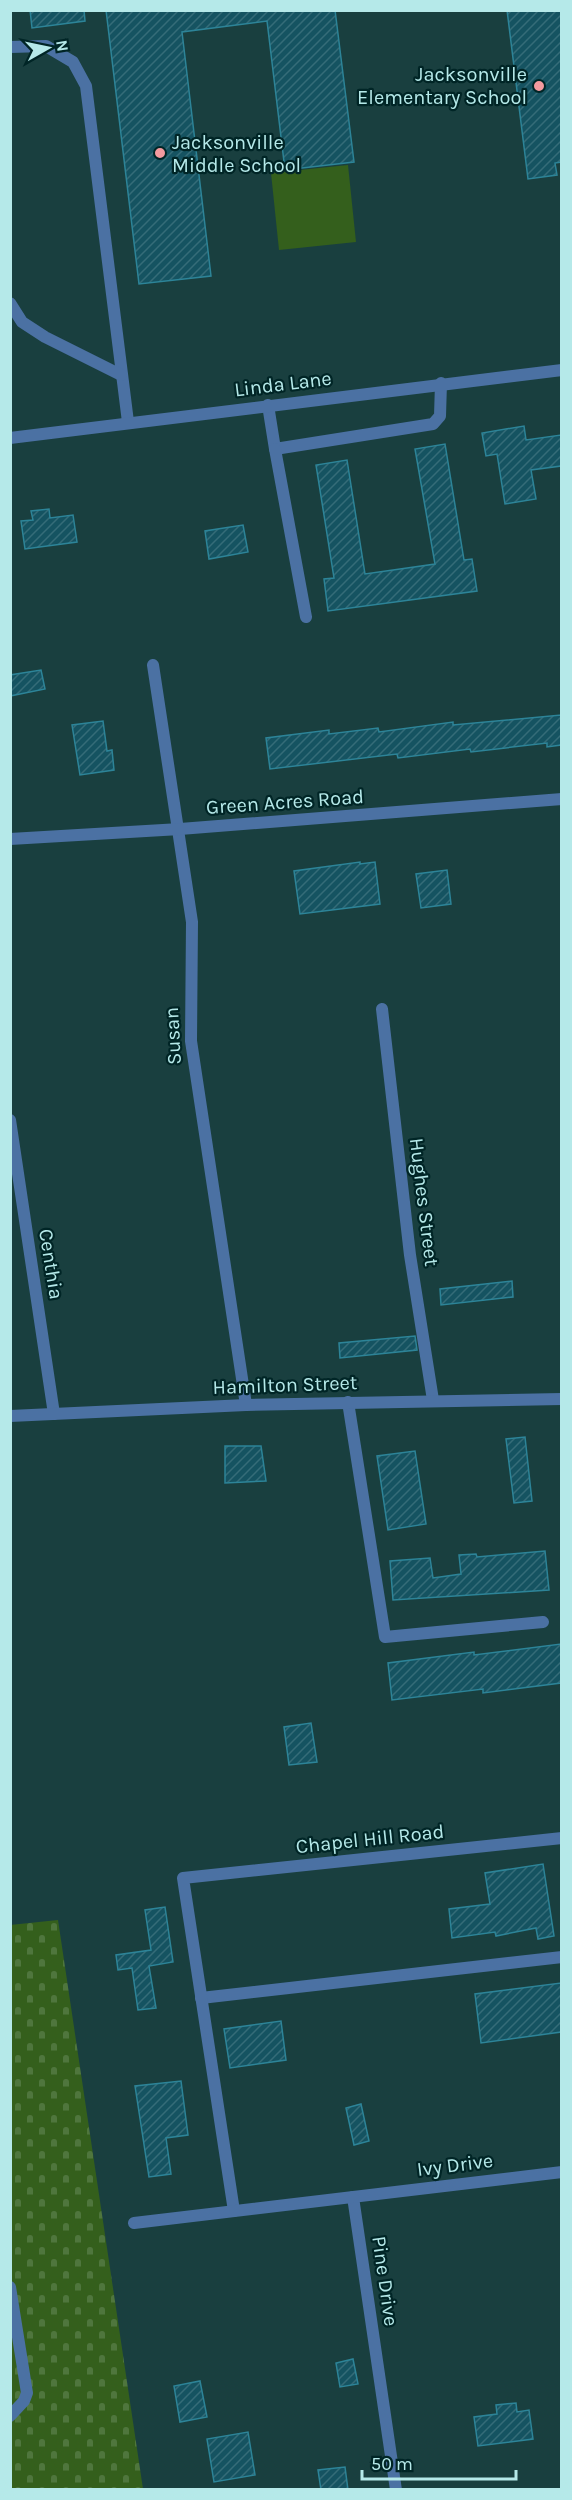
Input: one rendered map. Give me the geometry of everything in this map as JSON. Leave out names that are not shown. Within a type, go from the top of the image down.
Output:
[{"type":"street","points":[[10,47],[46,46],[73,62],[86,87],[128,422]]},
{"type":"street","points":[[10,303],[22,322],[45,337],[121,375]]},
{"type":"street","name":"Linda Lane","points":[[10,438],[561,370]]},
{"type":"street","points":[[275,449],[434,424],[440,416],[441,383]]},
{"type":"street","points":[[268,405],[306,617]]},
{"type":"street","name":"Susan","points":[[153,665],[180,829],[192,922],[190,1041],[246,1405]]},
{"type":"street","name":"Green Acres Road","points":[[10,839],[180,829],[561,799]]},
{"type":"street","name":"Hughes Street","points":[[382,1009],[410,1255],[433,1400]]},
{"type":"street","name":"Centhia","points":[[10,1120],[54,1414]]},
{"type":"street","name":"Hamilton Street","points":[[10,1416],[246,1405],[561,1399]]},
{"type":"street","points":[[348,1402],[385,1637],[543,1622]]},
{"type":"street","name":"Chapel Hill Road","points":[[201,1998],[183,1878],[561,1838]]},
{"type":"street","points":[[234,2211],[201,1998],[561,1957]]},
{"type":"street","name":"Ivy Drive","points":[[353,2197],[561,2172]]},
{"type":"street","points":[[134,2223],[353,2197]]},
{"type":"street","name":"Pine Drive","points":[[353,2197],[396,2490]]},
{"type":"street","points":[[10,2287],[27,2392],[24,2401],[10,2416]]},
{"type":"green space","points":[[348,165],[356,242],[279,250],[271,173]]},
{"type":"green space","points":[[58,1920],[143,2489],[11,2489],[10,1925]]},
{"type":"building","points":[[30,10],[84,10],[85,21],[32,28]]},
{"type":"building","name":"Jacksonville Middle School","points":[[106,10],[335,10],[354,162],[285,170],[267,21],[182,32],[211,276],[139,284]]},
{"type":"building","name":"Jacksonville Elementary School","points":[[507,10],[561,10],[561,162],[555,163],[557,175],[528,179]]},
{"type":"building","points":[[524,426],[526,440],[561,435],[561,466],[531,470],[536,499],[505,504],[497,454],[486,456],[482,433]]},
{"type":"building","points":[[445,444],[464,560],[472,559],[477,591],[328,611],[324,579],[334,578],[316,465],[347,460],[365,574],[435,564],[415,449]]},
{"type":"building","points":[[49,509],[50,518],[73,515],[77,542],[25,549],[21,521],[33,520],[31,511]]},
{"type":"building","points":[[243,525],[248,552],[209,559],[205,531]]},
{"type":"building","points":[[41,670],[45,689],[10,696],[10,675]]},
{"type":"building","points":[[561,715],[561,745],[547,747],[547,743],[471,752],[470,749],[398,758],[397,754],[270,769],[266,738],[329,730],[329,734],[378,728],[379,732],[453,722],[453,725]]},
{"type":"building","points":[[103,721],[107,751],[112,750],[114,770],[80,775],[72,725]]},
{"type":"building","points":[[360,862],[360,864],[375,862],[380,904],[300,914],[294,871]]},
{"type":"building","points":[[447,870],[451,904],[421,908],[416,874]]},
{"type":"building","points":[[512,1281],[513,1297],[441,1305],[440,1289]]},
{"type":"building","points":[[415,1336],[417,1350],[340,1358],[339,1343]]},
{"type":"building","points":[[525,1437],[532,1501],[514,1503],[506,1439]]},
{"type":"building","points":[[225,1446],[261,1446],[266,1481],[225,1483]]},
{"type":"building","points":[[415,1451],[426,1524],[388,1530],[377,1456]]},
{"type":"building","points":[[545,1551],[549,1590],[393,1600],[390,1561],[430,1558],[433,1578],[461,1574],[459,1555],[476,1554],[477,1557]]},
{"type":"building","points":[[561,1644],[561,1683],[483,1693],[483,1689],[392,1700],[388,1663]]},
{"type":"building","points":[[311,1723],[317,1762],[289,1765],[284,1727]]},
{"type":"building","points":[[543,1864],[554,1936],[538,1939],[536,1928],[496,1936],[495,1932],[452,1938],[449,1909],[490,1904],[485,1873]]},
{"type":"building","points":[[165,1907],[173,1962],[149,1966],[156,2008],[138,2010],[132,1968],[118,1970],[116,1955],[151,1950],[145,1910]]},
{"type":"building","points":[[561,1983],[561,2032],[481,2043],[475,1994]]},
{"type":"building","points":[[281,2021],[286,2060],[230,2068],[224,2029]]},
{"type":"building","points":[[181,2081],[188,2135],[166,2138],[171,2174],[149,2177],[135,2086]]},
{"type":"building","points":[[361,2104],[369,2141],[354,2145],[346,2108]]},
{"type":"building","points":[[353,2359],[358,2384],[340,2387],[336,2363]]},
{"type":"building","points":[[200,2381],[207,2417],[180,2422],[174,2386]]},
{"type":"building","points":[[516,2403],[517,2412],[529,2410],[533,2439],[478,2446],[474,2417],[497,2414],[496,2405]]},
{"type":"building","points":[[248,2432],[255,2475],[214,2482],[207,2439]]},
{"type":"building","points":[[345,2467],[348,2490],[321,2490],[318,2470]]},
{"type":"place","name":"Jacksonville Elementary School","points":[[539,86]]},
{"type":"place","name":"Jacksonville Middle School","points":[[160,153]]}]
